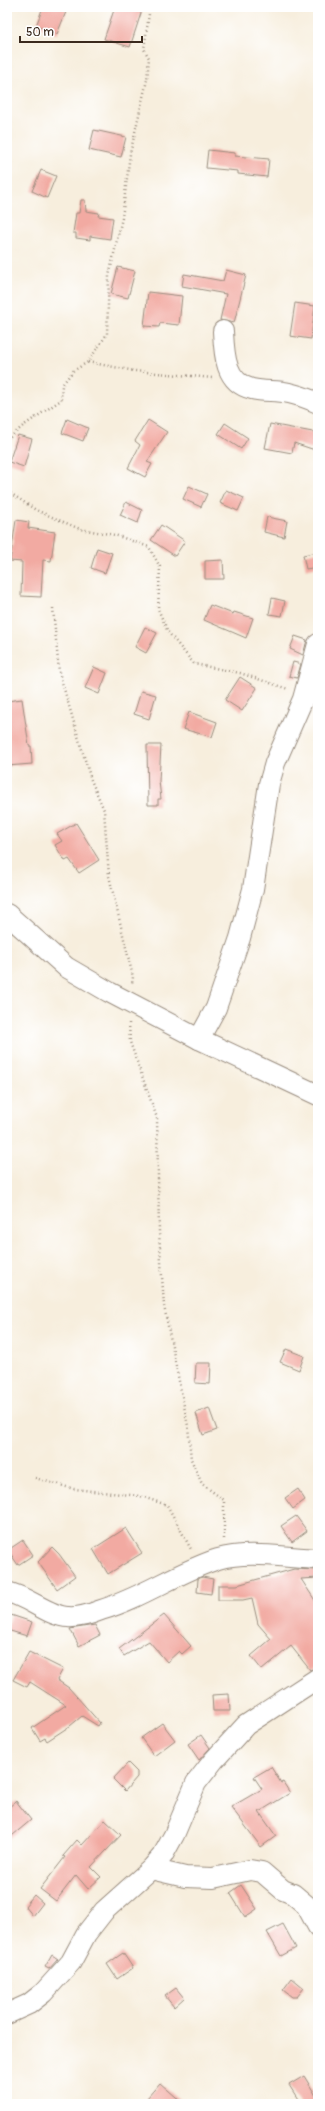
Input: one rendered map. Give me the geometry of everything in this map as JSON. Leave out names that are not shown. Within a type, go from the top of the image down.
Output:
[{"type":"street","points":[[223,331],[224,353],[228,369],[234,380],[252,390],[288,392],[318,403]]},
{"type":"street","points":[[199,1039],[216,1008],[240,938],[253,889],[269,784],[275,763],[309,693],[318,644]]},
{"type":"street","points":[[7,914],[66,966],[127,1002],[199,1039],[318,1095]]},
{"type":"street","points":[[7,1592],[32,1601],[60,1616],[79,1616],[121,1604],[205,1564],[225,1557],[253,1555],[318,1559]]},
{"type":"street","points":[[7,2014],[29,2004],[43,1993],[71,1962],[86,1934],[104,1911],[151,1869],[163,1855],[174,1835],[196,1783],[214,1760],[246,1725],[318,1678]]},
{"type":"street","points":[[151,1869],[185,1877],[213,1878],[250,1870],[262,1872],[283,1890],[293,1894],[306,1905],[318,1927]]},
{"type":"path","points":[[7,440],[61,400],[62,385],[73,371],[88,362],[107,334],[109,276],[122,218],[130,154],[146,80],[149,58],[144,48],[150,7]]},
{"type":"path","points":[[88,362],[135,371],[234,380]]},
{"type":"path","points":[[7,491],[36,510],[80,529],[115,535],[149,547],[160,567],[158,608],[168,632],[194,664],[240,673],[288,689],[309,693]]},
{"type":"path","points":[[53,608],[59,672],[91,780],[104,810],[109,876],[133,977],[127,1002],[130,1042],[157,1118],[159,1232],[164,1306],[188,1426],[191,1459],[202,1484],[224,1500],[225,1557]]},
{"type":"path","points":[[35,1478],[74,1489],[140,1496],[167,1505],[190,1549],[205,1564]]},
{"type":"building","points":[[43,7],[68,7],[57,34],[36,26]]},
{"type":"building","points":[[115,7],[143,7],[130,47],[104,39]]},
{"type":"building","points":[[94,130],[126,137],[121,157],[89,150]]},
{"type":"building","points":[[208,150],[235,153],[235,156],[269,159],[267,177],[238,174],[238,171],[206,168]]},
{"type":"building","points":[[41,170],[56,176],[47,198],[32,191]]},
{"type":"building","points":[[81,200],[85,200],[86,211],[99,213],[98,216],[113,218],[110,239],[90,236],[90,240],[76,238],[76,233],[73,233],[76,213],[79,213]]},
{"type":"building","points":[[118,267],[135,271],[128,298],[111,294]]},
{"type":"building","points":[[226,270],[246,275],[234,323],[220,320],[226,294],[182,286],[184,274],[223,281]]},
{"type":"building","points":[[148,292],[182,296],[179,325],[160,323],[159,327],[144,326]]},
{"type":"building","points":[[295,303],[315,306],[311,339],[290,336]]},
{"type":"building","points":[[67,419],[88,428],[83,441],[62,433]]},
{"type":"building","points":[[148,420],[167,432],[147,462],[152,464],[145,477],[128,468],[140,445],[135,441]]},
{"type":"building","points":[[225,423],[248,438],[241,449],[218,434]]},
{"type":"building","points":[[270,424],[318,433],[318,451],[294,443],[292,453],[265,448]]},
{"type":"building","points":[[18,435],[32,439],[24,467],[9,462]]},
{"type":"building","points":[[189,486],[207,494],[201,507],[183,499]]},
{"type":"building","points":[[226,490],[244,498],[238,511],[220,503]]},
{"type":"building","points":[[126,502],[142,510],[138,523],[120,515]]},
{"type":"building","points":[[267,517],[287,521],[284,537],[264,532]]},
{"type":"building","points":[[16,520],[29,522],[28,528],[55,532],[51,561],[43,560],[41,597],[21,596],[22,562],[10,561]]},
{"type":"building","points":[[161,525],[185,541],[175,556],[151,540]]},
{"type":"building","points":[[97,548],[112,553],[105,573],[91,568]]},
{"type":"building","points":[[318,552],[318,567],[306,569],[303,555]]},
{"type":"building","points":[[223,560],[224,579],[205,579],[205,561]]},
{"type":"building","points":[[272,598],[285,601],[282,616],[269,614]]},
{"type":"building","points":[[210,605],[233,614],[234,612],[253,618],[246,638],[204,620]]},
{"type":"building","points":[[145,627],[157,633],[146,653],[135,647]]},
{"type":"building","points":[[295,636],[307,640],[303,655],[290,649]]},
{"type":"building","points":[[293,662],[301,664],[297,678],[289,676]]},
{"type":"building","points":[[94,667],[107,673],[99,694],[85,688]]},
{"type":"building","points":[[240,677],[257,688],[242,711],[225,700]]},
{"type":"building","points":[[141,691],[156,695],[149,719],[134,714]]},
{"type":"building","points":[[22,699],[29,746],[31,746],[32,764],[7,766],[7,701]]},
{"type":"building","points":[[189,712],[217,722],[212,737],[183,729]]},
{"type":"building","points":[[147,745],[161,745],[159,781],[161,799],[158,799],[158,805],[148,805]]},
{"type":"building","points":[[76,823],[99,860],[79,873],[69,859],[65,861],[55,845],[62,841],[57,834]]},
{"type":"building","points":[[286,1349],[304,1356],[299,1370],[280,1362]]},
{"type":"building","points":[[196,1363],[211,1363],[210,1384],[195,1383]]},
{"type":"building","points":[[209,1408],[217,1430],[203,1435],[196,1413]]},
{"type":"building","points":[[298,1489],[305,1500],[293,1509],[285,1498]]},
{"type":"building","points":[[296,1516],[307,1531],[292,1542],[281,1526]]},
{"type":"building","points":[[126,1528],[142,1553],[108,1574],[93,1549]]},
{"type":"building","points":[[23,1540],[33,1555],[18,1565],[8,1550]]},
{"type":"building","points":[[52,1547],[75,1576],[57,1589],[38,1562]]},
{"type":"building","points":[[294,1569],[318,1570],[318,1578],[301,1579],[318,1605],[318,1667],[310,1670],[291,1646],[262,1670],[251,1656],[271,1639],[258,1624],[252,1598],[243,1600],[218,1600],[218,1585],[237,1585]]},
{"type":"building","points":[[202,1577],[213,1579],[211,1594],[197,1592],[198,1579]]},
{"type":"building","points":[[11,1615],[32,1622],[27,1636],[7,1630]]},
{"type":"building","points":[[164,1615],[191,1646],[182,1654],[179,1651],[167,1662],[149,1641],[124,1656],[119,1649]]},
{"type":"building","points":[[95,1625],[100,1635],[79,1646],[70,1629]]},
{"type":"building","points":[[29,1652],[63,1669],[57,1680],[69,1688],[100,1723],[98,1726],[82,1716],[47,1741],[45,1738],[40,1741],[32,1728],[66,1705],[30,1682],[27,1687],[13,1680]]},
{"type":"building","points":[[229,1694],[230,1711],[213,1711],[212,1695]]},
{"type":"building","points":[[162,1723],[175,1740],[154,1756],[141,1738]]},
{"type":"building","points":[[201,1735],[210,1748],[199,1760],[188,1744]]},
{"type":"building","points":[[128,1763],[137,1772],[137,1777],[125,1791],[113,1779]]},
{"type":"building","points":[[271,1767],[281,1783],[283,1782],[290,1793],[259,1812],[276,1836],[261,1847],[231,1807],[262,1789],[254,1777]]},
{"type":"building","points":[[16,1801],[31,1820],[7,1840],[7,1809]]},
{"type":"building","points":[[105,1820],[121,1835],[91,1867],[101,1877],[88,1889],[76,1875],[56,1901],[40,1889],[65,1857],[63,1856],[77,1840],[82,1845]]},
{"type":"building","points":[[241,1885],[257,1909],[245,1917],[230,1893]]},
{"type":"building","points":[[34,1895],[43,1903],[33,1916],[25,1906]]},
{"type":"building","points":[[283,1924],[296,1948],[281,1956],[267,1932]]},
{"type":"building","points":[[123,1953],[133,1968],[117,1979],[107,1964]]},
{"type":"building","points":[[52,1955],[58,1959],[49,1969],[45,1967]]},
{"type":"building","points":[[292,1978],[304,1988],[297,1997],[292,1997],[283,1990]]},
{"type":"building","points":[[176,1988],[184,1998],[174,2007],[165,1996]]},
{"type":"building","points":[[304,2076],[318,2099],[318,2104],[301,2104],[289,2085]]},
{"type":"building","points":[[160,2083],[184,2104],[154,2104],[147,2098]]}]
